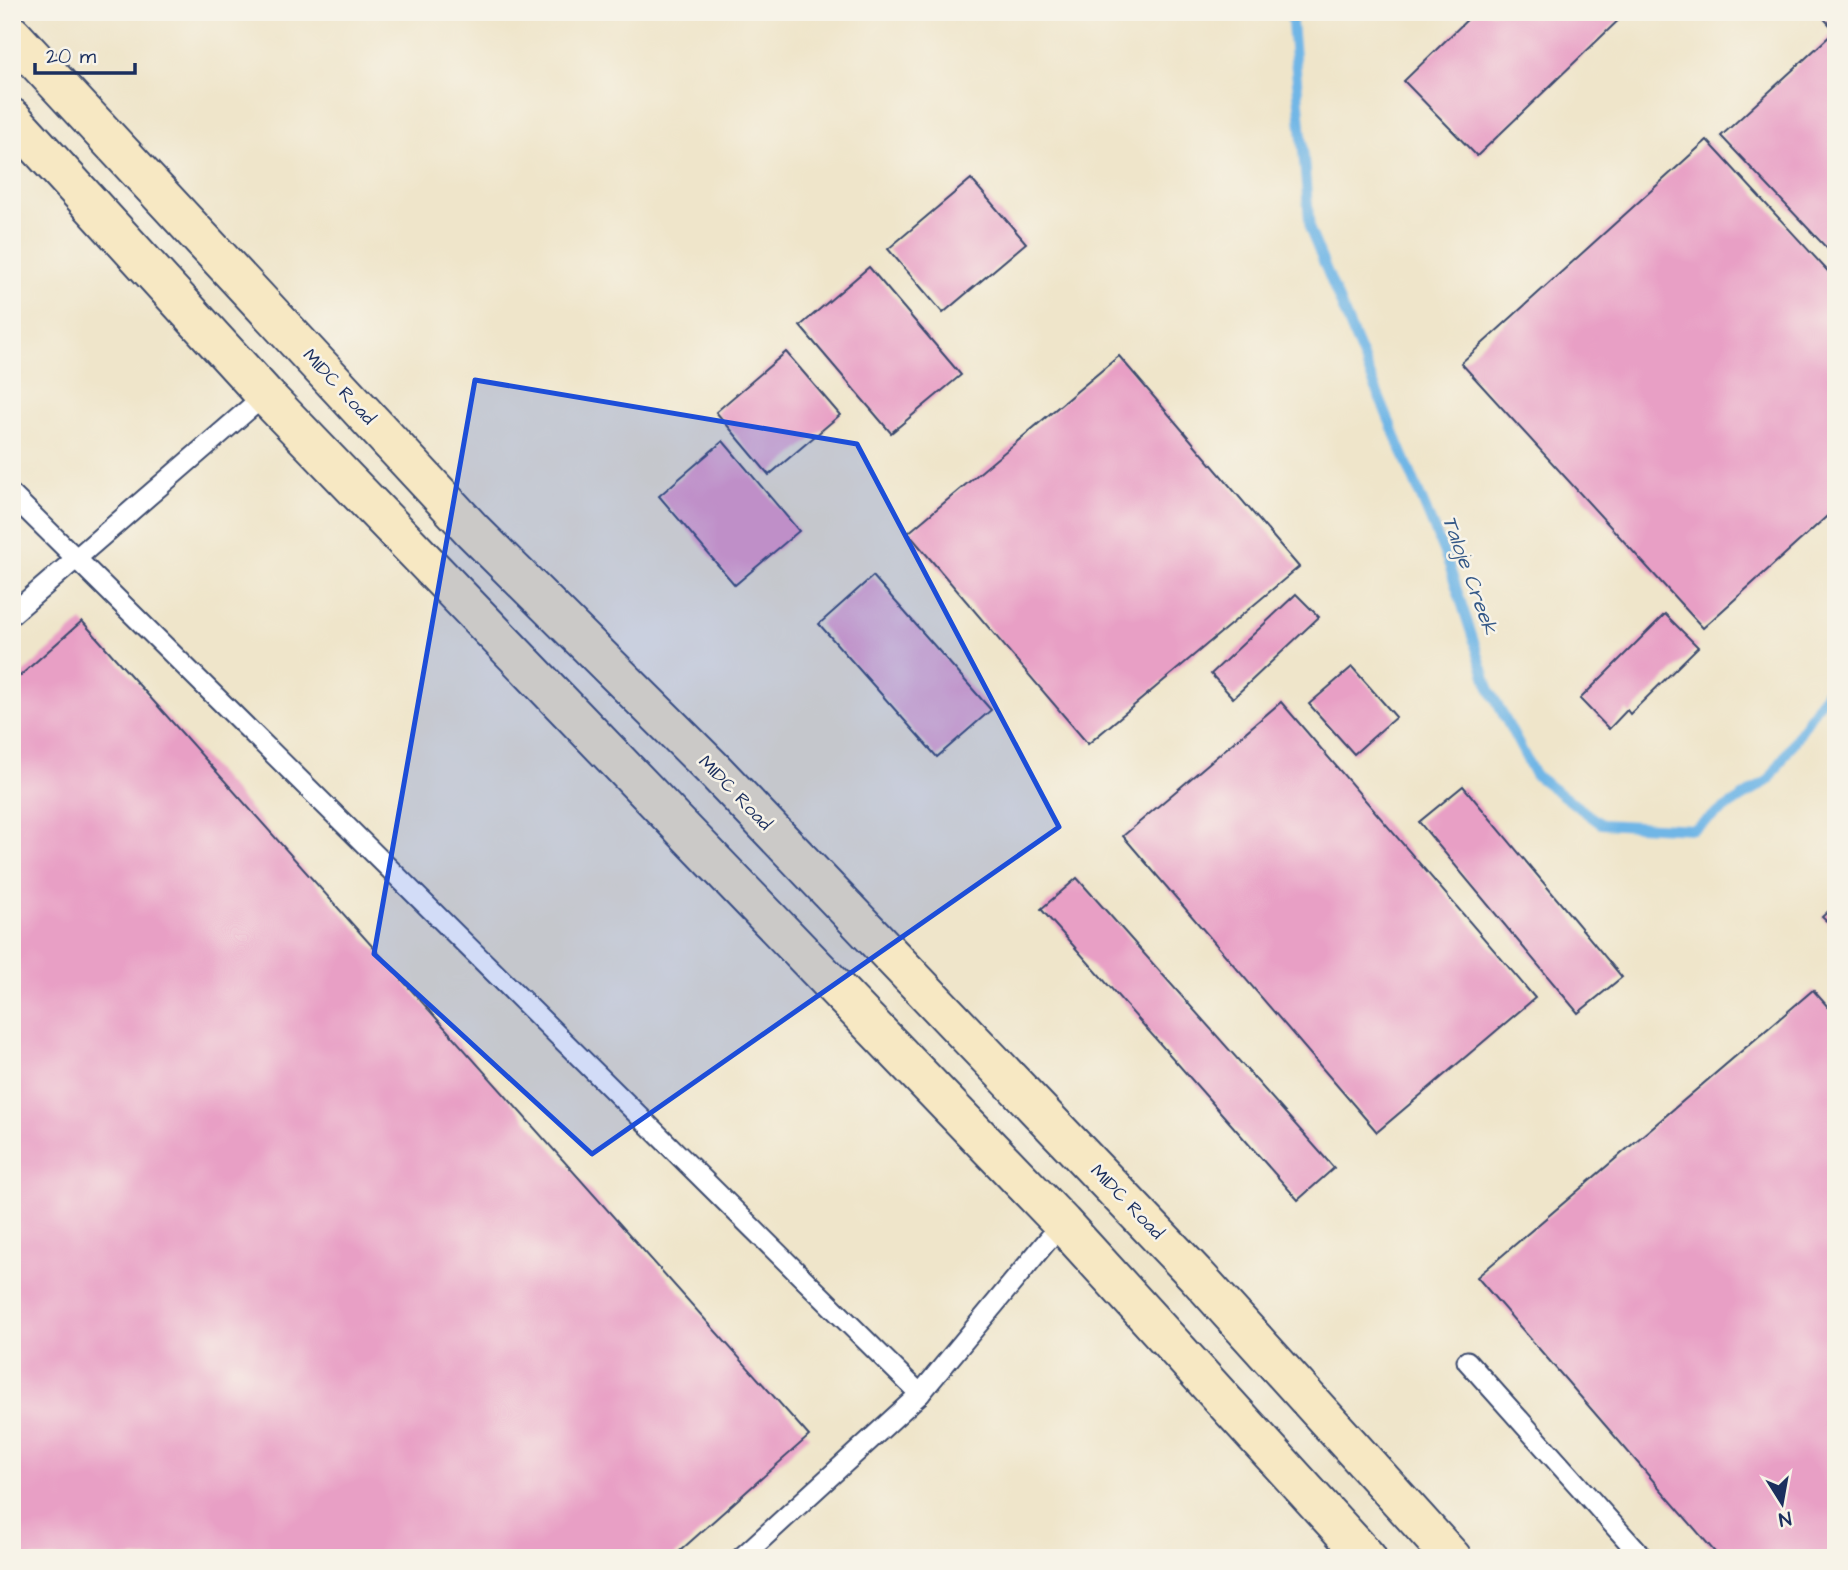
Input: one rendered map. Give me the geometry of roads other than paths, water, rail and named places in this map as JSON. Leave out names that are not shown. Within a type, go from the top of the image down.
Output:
[{"type":"main road","name":"MIDC Road","points":[[12,35],[472,531],[714,770],[1196,1275],[1452,1558]]},
{"type":"main road","points":[[12,118],[265,395],[1062,1223],[1367,1558]]},
{"type":"lane","points":[[12,614],[265,395]]},
{"type":"lane","points":[[12,495],[920,1394]]},
{"type":"lane","points":[[741,1558],[920,1394],[1062,1223]]},
{"type":"lane","points":[[1467,1361],[1643,1558]]},
{"type":"waterway","name":"Taloje Creek","points":[[1291,12],[1310,230],[1449,565],[1489,688],[1535,775],[1601,824],[1693,829],[1769,780],[1836,677]]}]
